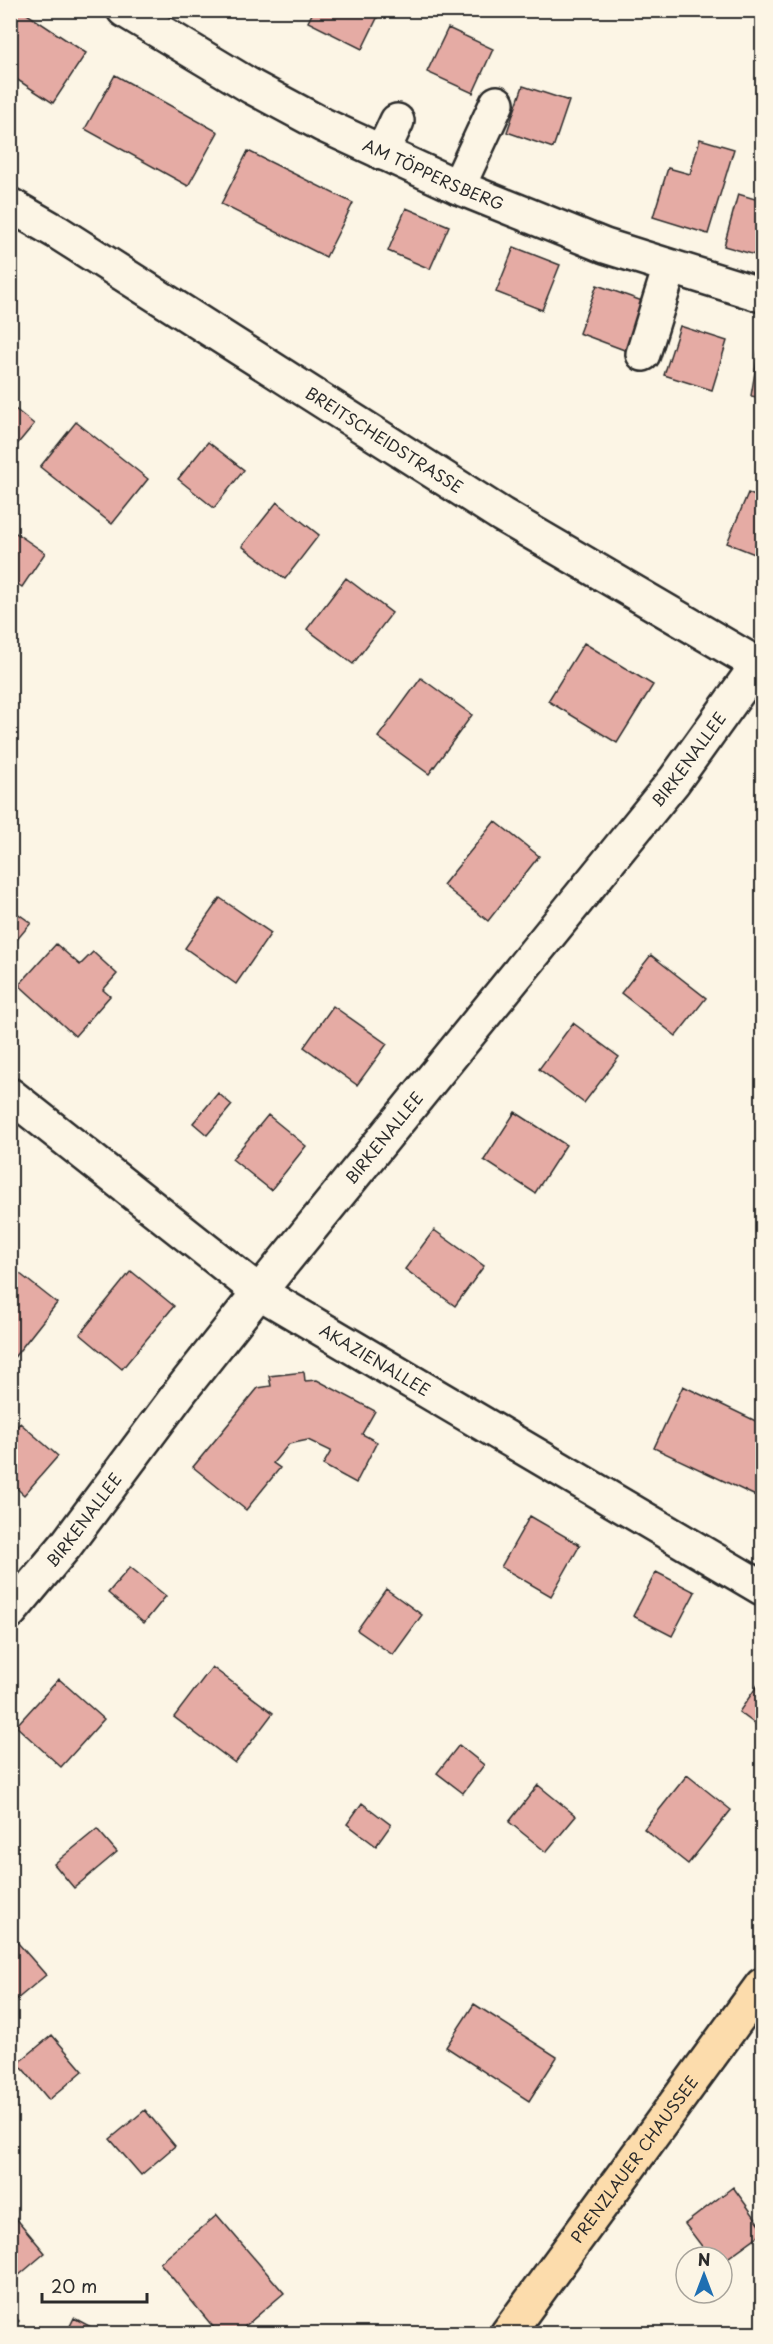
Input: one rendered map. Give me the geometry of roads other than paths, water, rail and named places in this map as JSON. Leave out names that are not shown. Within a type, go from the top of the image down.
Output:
[{"type":"main road","name":"PRENZLAUER CHAUSSEE","points":[[507,2334],[762,1985]]},
{"type":"street","name":"AM TÖPPERSBERG","points":[[124,10],[252,87],[323,125],[458,187],[605,246],[762,295]]},
{"type":"street","points":[[458,187],[497,103]]},
{"type":"street","points":[[382,153],[397,121]]},
{"type":"street","name":"BREITSCHEIDSTRASSE","points":[[10,205],[57,232],[502,514],[760,666]]},
{"type":"street","points":[[643,354],[670,267]]},
{"type":"street","name":"BIRKENALLEE","points":[[10,1612],[66,1545],[183,1388],[674,781],[760,666]]},
{"type":"street","name":"AKAZIENALLEE","points":[[10,1095],[260,1292],[762,1588]]}]
